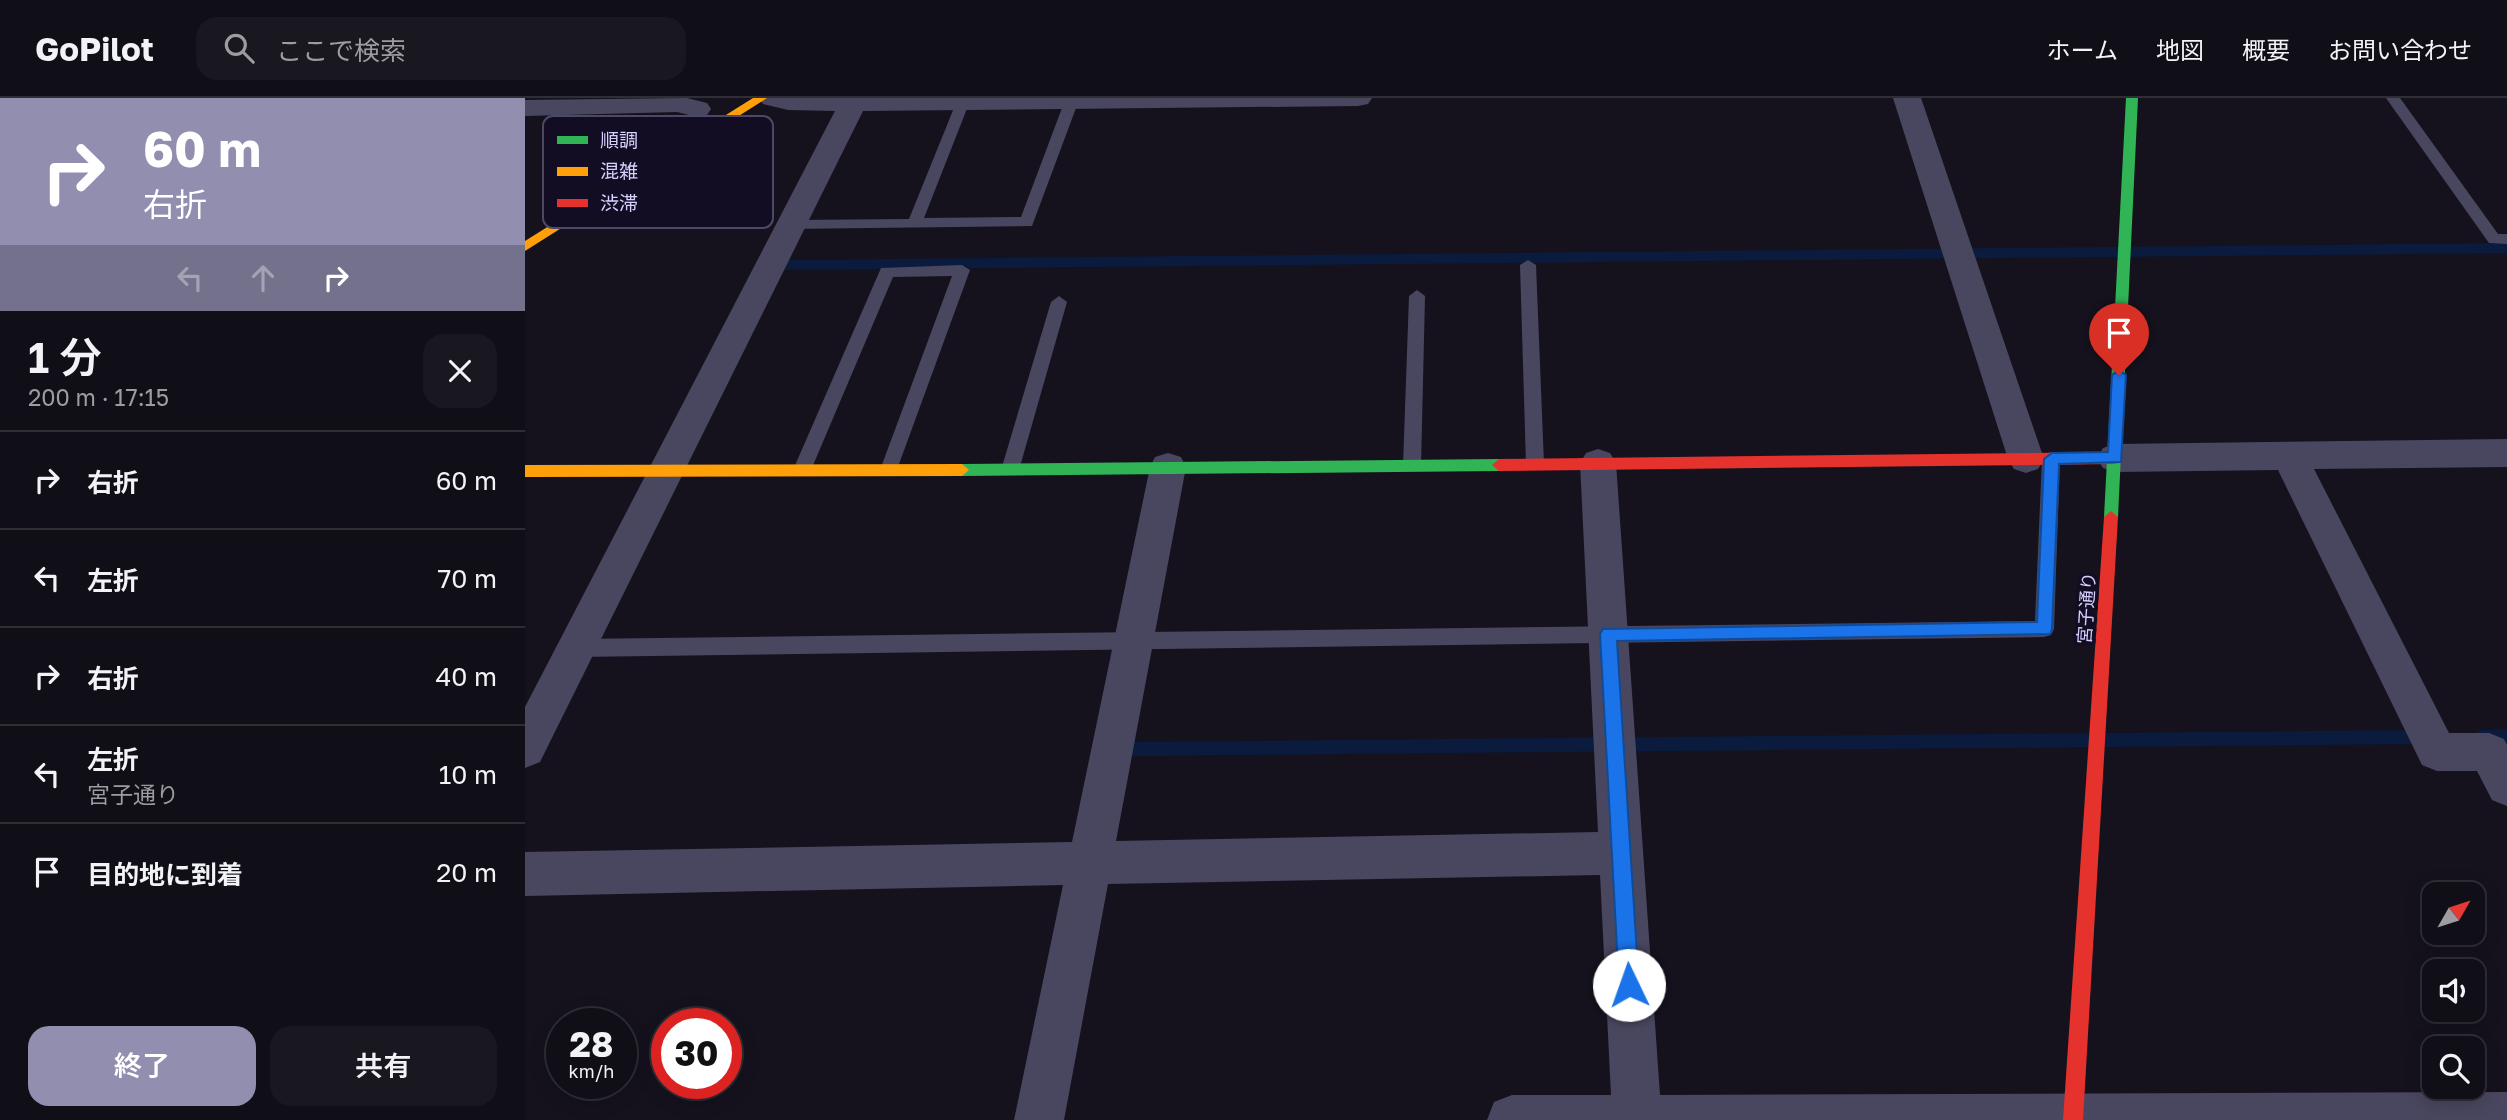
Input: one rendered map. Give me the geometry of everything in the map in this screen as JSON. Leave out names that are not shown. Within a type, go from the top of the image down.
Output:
[{"type":"main road","points":[[732,116],[761,98]]},
{"type":"main road","name":"宮子通り","points":[[2073,1119],[2115,458],[2132,98]]},
{"type":"main road","points":[[525,247],[555,228]]},
{"type":"main road","points":[[525,471],[1010,470],[2115,458]]},
{"type":"street","points":[[773,98],[787,102],[853,103],[1358,98]]},
{"type":"street","points":[[1907,98],[2039,459]]},
{"type":"street","points":[[525,749],[853,103]]},
{"type":"street","points":[[525,108],[678,104],[695,110]]},
{"type":"street","points":[[2115,458],[2507,453]]},
{"type":"street","points":[[2289,455],[2437,752],[2489,752],[2507,786]]},
{"type":"street","points":[[1598,463],[1637,1119]]},
{"type":"street","points":[[1039,1120],[1168,467]]},
{"type":"street","points":[[525,874],[1090,861],[1621,853]]},
{"type":"street","points":[[1512,1120],[2507,1117]]},
{"type":"lane","points":[[2393,98],[2494,239],[2507,239]]},
{"type":"lane","points":[[792,225],[1027,222],[1072,100]]},
{"type":"lane","points":[[915,223],[963,101]]},
{"type":"lane","points":[[1528,265],[1535,464]]},
{"type":"lane","points":[[802,470],[887,272],[962,270],[889,470]]},
{"type":"lane","points":[[1412,465],[1417,296]]},
{"type":"lane","points":[[1010,470],[1059,302]]},
{"type":"lane","points":[[576,648],[2044,629],[2039,459]]},
{"type":"waterway","points":[[786,265],[2507,248]]},
{"type":"waterway","points":[[2483,737],[2507,736]]},
{"type":"waterway","points":[[1132,749],[2423,737]]},
{"type":"traffic: fast","points":[[2111,517],[2132,98]]},
{"type":"traffic: fast","points":[[962,470],[1499,465]]},
{"type":"traffic: slow","points":[[732,116],[761,98]]},
{"type":"traffic: slow","points":[[525,247],[555,228]]},
{"type":"traffic: slow","points":[[525,471],[962,470]]},
{"type":"traffic: jam","points":[[1499,465],[2115,458]]},
{"type":"traffic: jam","points":[[2073,1120],[2111,517]]},
{"type":"route","points":[[1629,985],[1608,634],[2044,629],[2052,459],[2115,458],[2119,375]]}]
